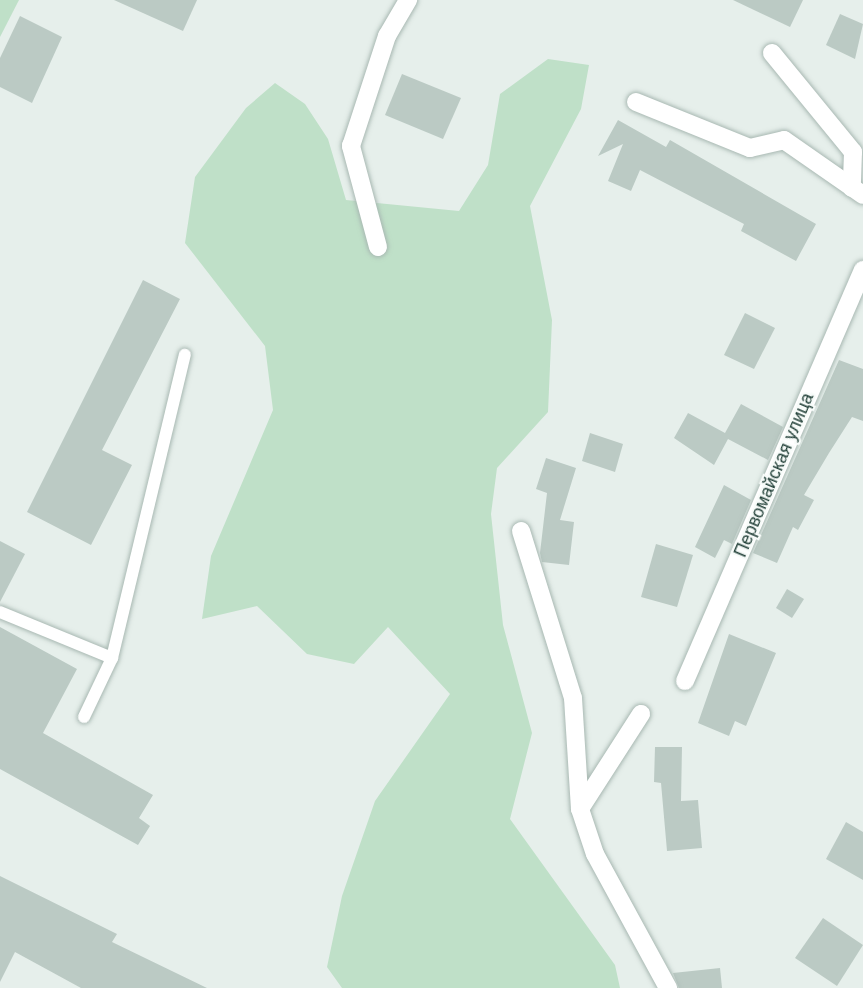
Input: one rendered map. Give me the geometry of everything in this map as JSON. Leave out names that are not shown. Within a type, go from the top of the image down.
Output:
[{"type":"street","points":[[378,247],[351,146],[387,36],[408,0]]},
{"type":"street","points":[[772,53],[853,152],[857,192]]},
{"type":"street","points":[[636,102],[750,148],[784,140],[857,192]]},
{"type":"street","name":"Первомайская улица","points":[[685,681],[863,270]]},
{"type":"street","points":[[521,531],[573,698],[580,809],[595,854],[668,988]]},
{"type":"street","points":[[580,809],[641,714]]},
{"type":"lane","points":[[84,717],[112,658],[185,355]]},
{"type":"lane","points":[[0,612],[112,658]]},
{"type":"green space","points":[[0,0],[19,0],[0,37]]},
{"type":"green space","points":[[548,59],[589,65],[581,109],[530,206],[552,320],[548,412],[497,468],[491,514],[503,625],[532,733],[510,819],[615,965],[620,988],[342,988],[327,967],[342,896],[375,801],[450,694],[388,627],[354,664],[307,654],[257,606],[202,619],[211,556],[273,410],[265,346],[185,243],[195,177],[246,108],[275,83],[305,104],[328,139],[346,200],[459,211],[488,165],[500,94]]},
{"type":"building","points":[[114,0],[197,0],[183,31]]},
{"type":"building","points":[[733,0],[803,0],[790,27]]},
{"type":"building","points":[[840,14],[863,24],[855,59],[826,45]]},
{"type":"building","points":[[20,16],[62,37],[32,103],[0,87],[0,58]]},
{"type":"building","points":[[402,74],[461,98],[443,139],[385,115]]},
{"type":"building","points":[[618,120],[666,147],[670,140],[816,224],[796,261],[741,231],[744,224],[640,170],[631,191],[608,181],[623,144],[598,156]]},
{"type":"building","points":[[143,280],[180,299],[102,450],[132,465],[91,545],[27,512]]},
{"type":"building","points":[[745,313],[775,328],[754,369],[724,355]]},
{"type":"building","points":[[839,360],[863,369],[863,421],[852,417],[829,453],[804,495],[814,500],[798,530],[793,527],[777,563],[753,553]]},
{"type":"building","points":[[741,404],[783,427],[768,460],[728,439],[714,465],[674,438],[688,413],[725,433]]},
{"type":"building","points":[[590,433],[623,444],[615,472],[582,461]]},
{"type":"building","points":[[546,458],[576,468],[560,520],[574,522],[569,565],[542,562],[540,553],[547,493],[536,489]]},
{"type":"building","points":[[724,485],[751,500],[732,544],[724,540],[715,558],[695,547]]},
{"type":"building","points":[[0,541],[25,554],[0,602]]},
{"type":"building","points":[[656,544],[693,555],[677,607],[641,597]]},
{"type":"building","points":[[787,589],[804,599],[792,618],[776,608]]},
{"type":"building","points":[[0,627],[77,669],[43,733],[153,795],[139,818],[150,826],[138,845],[0,769]]},
{"type":"building","points":[[729,634],[776,653],[746,726],[735,721],[729,736],[698,723]]},
{"type":"building","points":[[655,747],[682,747],[681,801],[698,800],[702,848],[667,851],[661,783],[654,782]]},
{"type":"building","points":[[846,822],[863,832],[863,880],[826,859]]},
{"type":"building","points":[[0,876],[117,934],[112,942],[207,988],[81,988],[15,952],[0,982]]},
{"type":"building","points":[[823,918],[863,945],[837,986],[795,958]]},
{"type":"building","points":[[720,968],[722,988],[679,988],[673,973]]}]
